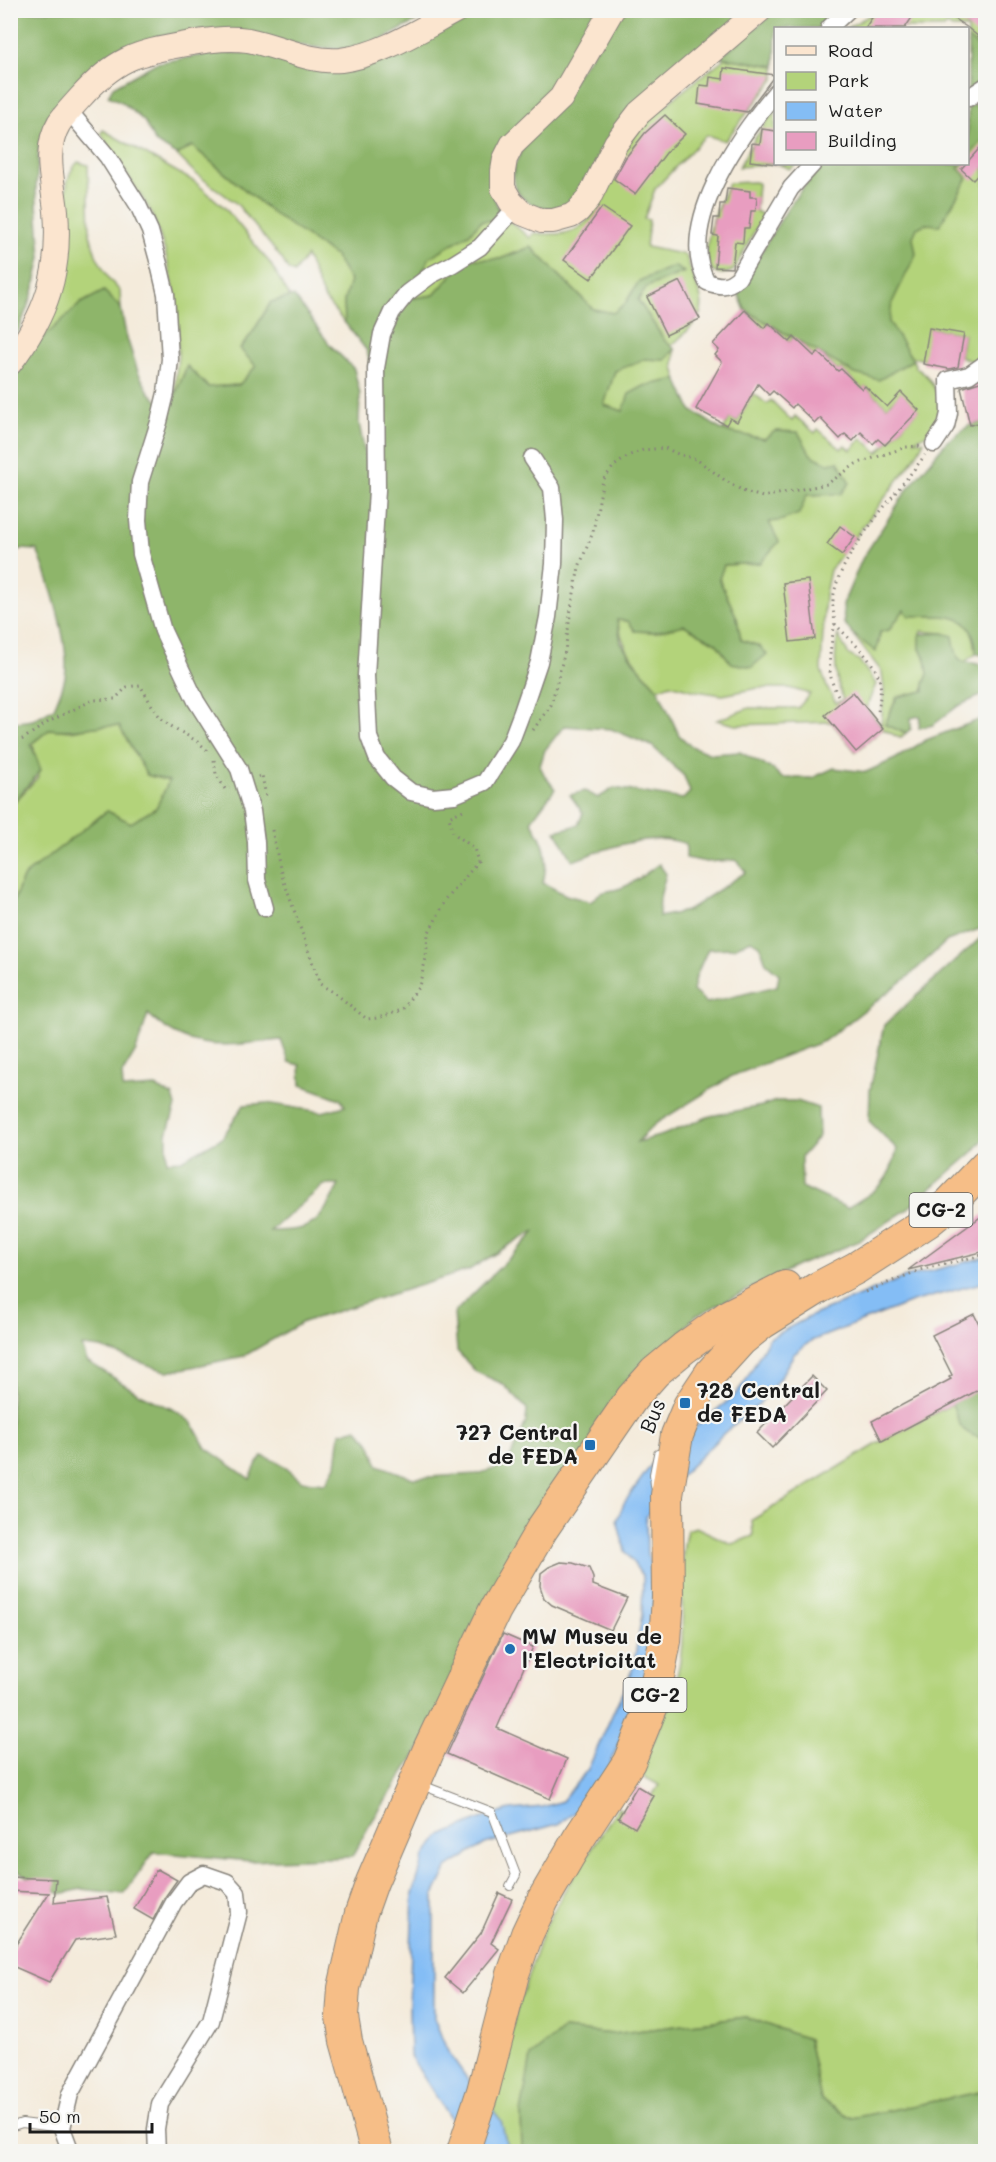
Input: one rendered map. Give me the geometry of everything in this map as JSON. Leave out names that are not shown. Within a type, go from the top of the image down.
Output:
[{"type":"highway","name":"CG-2","points":[[463,2151],[483,2091],[513,1974],[527,1934],[543,1900],[579,1838],[629,1762],[653,1703],[665,1641],[668,1598],[660,1512],[667,1495],[668,1441],[731,1345],[784,1308],[856,1268],[927,1222],[949,1204],[986,1165]]},
{"type":"highway","name":"CG-2","points":[[376,2151],[346,2041],[342,2017],[344,1988],[361,1913],[372,1882],[430,1747],[495,1610],[555,1511],[632,1398],[648,1381],[684,1348],[730,1315],[835,1265],[889,1246]]},
{"type":"highway","points":[[361,1913],[357,2014],[360,2038],[392,2151]]},
{"type":"main road","points":[[10,363],[38,323],[55,271],[56,212],[50,158],[53,135],[60,121],[88,89],[115,66],[142,52],[213,39],[231,38],[250,40],[318,59],[340,60],[375,52],[458,10]]},
{"type":"main road","points":[[612,10],[561,98],[512,145],[505,159],[503,188],[511,202],[522,213],[542,221],[562,219],[578,211],[589,198],[616,143],[639,113],[760,10]]},
{"type":"street","points":[[830,27],[848,10]]},
{"type":"street","points":[[969,98],[986,86]]},
{"type":"street","points":[[774,95],[737,144],[711,192],[700,222],[698,259],[700,270],[707,282],[718,287],[729,286],[738,278],[791,188],[812,165]]},
{"type":"street","points":[[69,111],[107,156],[138,205],[150,231],[159,264],[166,294],[170,359],[166,393],[159,422],[140,482],[138,520],[141,554],[163,631],[196,701],[239,769],[252,811],[257,880],[264,908]]},
{"type":"street","points":[[516,207],[480,247],[431,275],[406,293],[392,312],[382,334],[376,368],[377,490],[366,676],[369,737],[377,758],[393,778],[411,792],[433,797],[454,795],[485,782],[511,741],[522,712],[539,662],[548,617],[554,564],[555,520],[552,488],[532,458]]},
{"type":"street","points":[[934,444],[946,426],[949,413],[948,380],[969,375],[986,363]]},
{"type":"street","points":[[71,2151],[62,2128],[70,2094],[174,1902],[189,1882],[204,1874],[227,1882],[237,1893],[239,1912],[211,2021],[160,2104],[156,2129],[157,2151]]},
{"type":"lane","points":[[415,1782],[492,1812],[516,1875],[510,1886]]},
{"type":"lane","points":[[10,2127],[22,2123],[62,2128]]},
{"type":"path","points":[[837,695],[831,685],[829,669],[835,624],[832,603],[838,580],[860,541],[934,444]]},
{"type":"path","points":[[835,624],[861,651],[878,675],[880,690],[878,713]]},
{"type":"path","points":[[10,742],[23,739],[50,721],[93,700],[115,699],[127,687],[140,685],[161,719],[181,733],[198,741],[213,757],[216,774],[225,789],[231,787]]},
{"type":"path","points":[[856,1296],[920,1270],[986,1254]]},
{"type":"green space","points":[[11,11],[436,11],[383,39],[348,49],[321,48],[204,31],[160,36],[121,47],[92,69],[68,94],[39,148],[36,189],[41,258],[33,292],[14,343],[35,345],[81,303],[104,291],[121,308],[126,335],[138,372],[149,392],[164,407],[176,393],[187,366],[208,387],[239,385],[256,366],[240,349],[271,302],[294,296],[330,345],[354,369],[360,394],[359,423],[365,455],[371,469],[378,394],[367,351],[345,323],[344,301],[350,281],[335,256],[274,214],[192,146],[177,155],[155,142],[144,121],[122,102],[108,96],[113,87],[156,63],[216,53],[396,53],[474,11],[600,11],[586,30],[561,78],[542,100],[491,185],[499,212],[494,221],[481,221],[469,234],[430,257],[418,281],[414,298],[434,295],[466,259],[500,259],[531,247],[593,309],[613,313],[625,304],[639,281],[674,266],[684,272],[647,287],[638,300],[665,341],[675,349],[665,360],[645,359],[615,371],[604,405],[623,411],[629,394],[644,386],[677,379],[691,410],[723,431],[764,439],[775,431],[798,432],[811,455],[828,463],[838,461],[850,483],[841,494],[807,495],[799,514],[780,521],[769,522],[779,542],[760,563],[724,565],[719,579],[737,618],[741,640],[759,646],[767,654],[752,667],[731,663],[716,643],[684,625],[655,632],[635,631],[628,621],[617,620],[621,642],[633,661],[658,689],[679,735],[691,746],[711,754],[740,752],[774,770],[782,778],[812,778],[834,768],[866,772],[895,759],[926,740],[986,717],[985,841],[978,851],[985,854],[985,927],[947,941],[908,977],[824,1041],[732,1076],[655,1124],[637,1142],[663,1135],[710,1116],[776,1101],[797,1101],[818,1108],[819,1136],[801,1157],[802,1187],[847,1208],[874,1191],[886,1179],[897,1149],[869,1121],[870,1090],[884,1025],[985,934],[985,1137],[974,1151],[905,1211],[857,1242],[797,1266],[695,1316],[608,1421],[426,1739],[369,1826],[352,1857],[250,1861],[154,1852],[124,1894],[82,1889],[60,1894],[12,1868],[11,1870],[11,907],[24,876],[107,811],[131,823],[156,808],[169,781],[147,775],[119,726],[50,729],[31,744],[41,770],[11,805],[11,723],[33,720],[54,708],[64,681],[66,664],[58,613],[37,550],[21,549],[11,553]],"holes":[[[564,726],[611,729],[652,746],[684,776],[690,792],[683,799],[614,788],[598,798],[585,791],[570,795],[583,813],[578,825],[556,831],[573,861],[614,846],[659,839],[686,844],[686,858],[706,862],[736,860],[746,872],[687,911],[659,917],[660,897],[666,874],[659,864],[631,884],[602,893],[591,902],[566,895],[543,883],[546,865],[545,850],[531,821],[555,789],[540,766],[545,750]],[[751,940],[760,945],[766,963],[779,974],[777,986],[707,1003],[693,991],[696,976],[708,949],[734,948]],[[148,1014],[179,1036],[195,1042],[227,1045],[281,1040],[289,1062],[300,1065],[301,1085],[340,1099],[345,1106],[322,1112],[266,1103],[244,1105],[222,1138],[182,1160],[167,1161],[167,1134],[176,1106],[173,1096],[156,1087],[123,1089],[122,1074],[136,1051]],[[324,1185],[339,1185],[326,1209],[314,1223],[285,1231],[270,1231]],[[536,1231],[454,1313],[457,1351],[476,1372],[503,1384],[527,1409],[526,1422],[507,1465],[477,1474],[413,1478],[378,1465],[370,1443],[357,1428],[340,1433],[336,1465],[326,1483],[302,1481],[280,1463],[262,1456],[250,1479],[206,1448],[192,1423],[176,1411],[138,1393],[87,1361],[82,1346],[101,1348],[168,1372],[244,1356],[303,1322],[469,1270]]]},
{"type":"green space","points":[[623,11],[749,11],[567,207],[537,206],[522,197],[514,180],[515,167],[521,151]]},
{"type":"green space","points":[[776,11],[835,11],[820,27],[774,27],[774,66],[720,57]]},
{"type":"green space","points":[[877,11],[985,11],[985,52],[969,40],[969,27],[947,25],[945,27],[849,27]]},
{"type":"green space","points":[[969,40],[986,52],[985,77],[969,90]]},
{"type":"green space","points":[[725,58],[774,66],[774,79],[725,141],[706,135],[655,189],[644,219],[649,220],[646,247],[686,255],[702,305],[695,322],[671,346],[665,341],[638,300],[647,287],[684,272],[674,266],[639,281],[625,304],[613,313],[593,309],[531,247],[500,259],[466,259],[434,295],[414,298],[418,281],[429,257],[469,234],[481,221],[499,212],[498,207],[509,215],[507,219],[530,238],[534,233],[571,232],[584,224],[596,210],[622,153],[633,138],[670,101]]},
{"type":"green space","points":[[985,102],[985,350],[974,362],[960,357],[964,334],[930,328],[925,360],[912,357],[916,368],[922,371],[937,393],[941,402],[941,418],[932,430],[914,440],[924,441],[914,459],[830,570],[825,594],[821,670],[836,703],[843,700],[836,668],[838,635],[849,655],[859,660],[876,684],[866,708],[881,726],[884,690],[882,672],[844,623],[879,643],[880,632],[889,630],[904,609],[930,616],[956,616],[970,627],[975,639],[976,654],[963,663],[956,656],[943,633],[921,631],[920,649],[926,659],[928,674],[924,691],[897,697],[885,724],[906,733],[900,738],[883,729],[856,752],[831,722],[736,725],[717,720],[749,708],[798,708],[810,694],[789,688],[758,688],[723,695],[670,684],[658,689],[627,650],[617,620],[629,621],[635,631],[655,632],[684,625],[716,643],[731,663],[759,646],[741,640],[737,618],[719,578],[724,565],[760,563],[769,522],[807,495],[841,494],[828,464],[811,455],[798,432],[775,431],[764,439],[723,431],[730,418],[737,422],[753,393],[767,404],[771,400],[792,421],[795,416],[815,433],[818,429],[841,449],[845,445],[851,450],[862,438],[878,453],[918,410],[901,393],[887,407],[866,387],[862,389],[841,369],[838,371],[819,352],[814,356],[794,338],[790,342],[769,323],[764,328],[745,310],[738,292],[796,198],[823,166],[969,165],[969,107],[974,104],[979,109]]},
{"type":"green space","points":[[974,104],[985,114],[985,138],[969,156],[969,107]]},
{"type":"green space","points":[[774,110],[774,164],[739,167]]},
{"type":"green space","points":[[103,130],[195,182],[225,208],[270,263],[290,297],[271,302],[240,349],[256,366],[239,385],[208,387],[187,366],[174,396],[178,355],[177,302],[165,251],[152,213],[101,134]]},
{"type":"green space","points":[[192,146],[274,214],[335,256],[350,281],[344,301],[345,323],[324,298],[306,256],[294,273],[288,270],[282,259],[237,204],[195,173],[177,155]]},
{"type":"green space","points":[[78,162],[88,165],[90,234],[96,255],[109,279],[120,291],[121,308],[104,292],[81,303],[39,342],[56,306],[68,268],[70,241],[66,189],[72,170]]},
{"type":"green space","points":[[780,165],[796,165],[790,169]]},
{"type":"green space","points":[[827,165],[961,165],[958,168],[968,178],[940,225],[925,224],[917,228],[913,237],[916,254],[892,303],[889,322],[913,360],[879,380],[855,374],[745,310],[738,292],[792,203],[817,172]]},
{"type":"green space","points":[[729,183],[758,183],[756,211],[763,215],[734,270],[724,274],[713,272],[707,251],[708,240],[724,192]]},
{"type":"green space","points":[[675,349],[674,366],[677,379],[644,386],[623,411],[604,405],[615,371],[645,359],[665,360]]},
{"type":"green space","points":[[985,421],[985,655],[976,654],[970,629],[963,622],[945,616],[909,616],[904,610],[889,630],[880,632],[876,652],[853,634],[844,623],[843,604],[862,559],[907,490],[946,442],[970,425]]},
{"type":"green space","points":[[943,633],[953,636],[958,658],[985,666],[985,694],[958,706],[933,725],[919,728],[920,716],[911,718],[911,729],[906,733],[885,725],[897,697],[924,691],[928,674],[926,659],[920,649],[920,634]]},
{"type":"green space","points":[[119,725],[147,775],[169,781],[156,808],[131,823],[107,811],[24,876],[11,907],[11,806],[39,776],[33,743],[50,729],[71,731]]},
{"type":"green space","points":[[985,1385],[985,1439],[965,1431],[952,1403]]},
{"type":"green space","points":[[985,1387],[985,2091],[852,2118],[821,2100],[808,2039],[746,2017],[613,2034],[564,2029],[521,2113],[522,2151],[508,2151],[501,2121],[493,2110],[515,2016],[543,1931],[565,1890],[618,1808],[638,1818],[659,1785],[639,1774],[664,1715],[679,1668],[682,1638],[682,1575],[687,1530],[696,1527],[732,1544],[753,1536],[752,1520],[882,1441]]},
{"type":"green space","points":[[746,2017],[808,2039],[821,2100],[852,2118],[985,2091],[985,2151],[522,2151],[521,2113],[531,2056],[564,2029],[613,2034]]},
{"type":"water","points":[[985,1257],[985,1282],[912,1302],[811,1341],[794,1354],[779,1379],[759,1404],[724,1433],[663,1494],[646,1517],[647,1554],[658,1581],[643,1687],[595,1798],[558,1824],[485,1844],[448,1867],[434,1895],[434,2018],[447,2050],[501,2120],[508,2151],[471,2151],[410,2056],[409,2005],[413,1894],[424,1857],[439,1837],[480,1819],[510,1810],[543,1807],[562,1801],[588,1769],[633,1668],[642,1615],[643,1577],[625,1551],[617,1520],[624,1503],[656,1458],[734,1396],[745,1382],[769,1338],[813,1315],[903,1278]]},
{"type":"building","points":[[877,10],[917,10],[906,27],[866,27]]},
{"type":"building","points":[[941,10],[986,10],[986,43]]},
{"type":"building","points":[[724,68],[774,75],[747,112],[698,104],[700,85],[709,86],[710,77],[723,79]]},
{"type":"building","points":[[665,115],[685,134],[666,153],[635,194],[614,179],[626,157],[645,133]]},
{"type":"building","points":[[762,129],[774,131],[774,164],[750,161],[752,143],[760,144]]},
{"type":"building","points":[[986,141],[986,166],[973,180],[961,169],[965,165],[969,165],[969,160]]},
{"type":"building","points":[[727,188],[750,191],[750,197],[757,197],[756,211],[751,211],[749,228],[744,228],[743,243],[735,242],[732,268],[715,267],[718,236],[712,235],[714,218],[719,218],[720,204],[725,204]]},
{"type":"building","points":[[602,207],[630,226],[591,279],[564,260]]},
{"type":"building","points":[[680,281],[700,319],[666,335],[647,297]]},
{"type":"building","points":[[745,310],[764,328],[769,323],[790,342],[794,337],[814,356],[818,352],[862,389],[865,386],[887,407],[901,392],[919,410],[885,445],[878,439],[873,444],[861,432],[853,441],[845,434],[840,439],[820,418],[815,423],[795,404],[792,408],[773,391],[769,395],[758,384],[737,422],[730,418],[726,425],[696,409],[722,362],[715,355],[719,350],[713,344]]},
{"type":"building","points":[[929,328],[964,334],[958,367],[949,369],[923,364]]},
{"type":"building","points":[[986,380],[986,421],[970,425],[961,388]]},
{"type":"building","points":[[840,526],[855,537],[842,555],[827,544]]},
{"type":"building","points":[[808,580],[815,639],[790,642],[783,583]]},
{"type":"building","points":[[853,692],[883,729],[856,752],[825,715]]},
{"type":"building","points":[[986,1213],[986,1251],[908,1270]]},
{"type":"building","points":[[974,1314],[986,1338],[986,1386],[882,1441],[872,1421],[951,1379],[949,1377],[952,1375],[932,1335]]},
{"type":"building","points":[[812,1376],[827,1391],[772,1448],[757,1433]]},
{"type":"building","points":[[561,1562],[589,1568],[593,1585],[627,1598],[611,1630],[552,1605],[544,1598],[540,1586],[541,1573]]},
{"type":"building","points":[[503,1634],[533,1647],[497,1728],[567,1759],[550,1799],[447,1754]]},
{"type":"building","points":[[637,1786],[654,1796],[635,1828],[618,1818]]},
{"type":"building","points":[[157,1869],[177,1880],[153,1920],[134,1909]]},
{"type":"building","points":[[10,1877],[56,1879],[54,1903],[107,1897],[116,1934],[75,1940],[49,1982],[10,1965],[10,1954],[49,1893],[10,1891]]},
{"type":"building","points":[[499,1893],[512,1899],[491,1943],[499,1949],[463,1993],[445,1978],[481,1933]]},
{"type":"place","name":"728 Central de FEDA","points":[[685,1403]]},
{"type":"place","name":"727 Central de FEDA","points":[[590,1445]]},
{"type":"place","name":"MW Museu de l'Electricitat","points":[[510,1649]]}]
